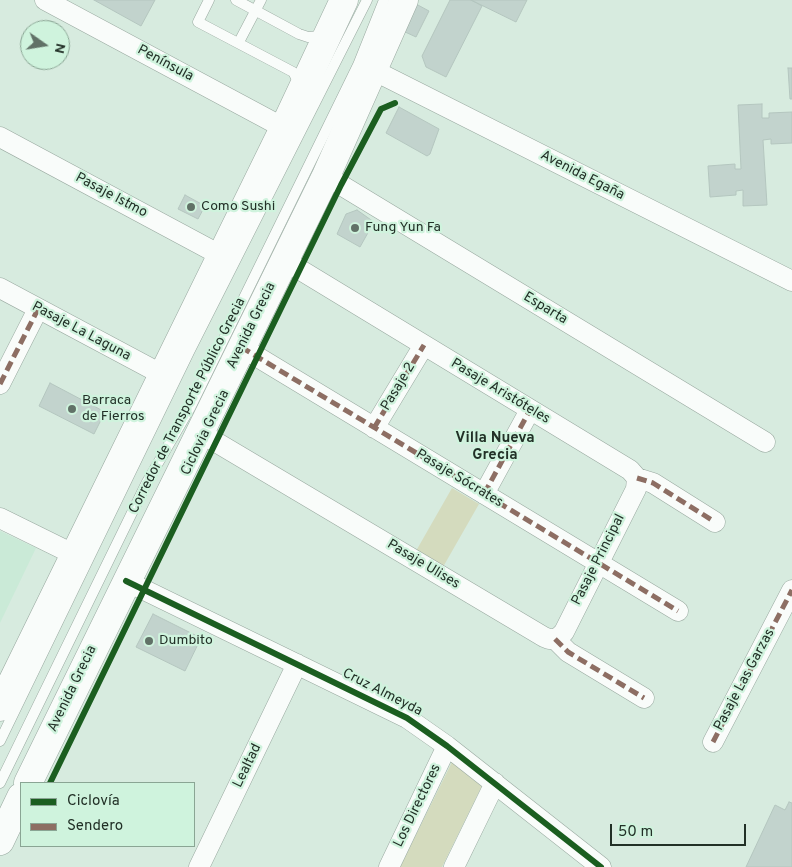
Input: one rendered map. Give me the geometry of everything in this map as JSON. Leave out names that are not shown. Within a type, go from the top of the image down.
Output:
[{"type":"main road","points":[[0,707],[222,256],[344,0]]},
{"type":"main road","name":"Avenida Grecia","points":[[28,782],[326,176],[404,0]]},
{"type":"main road","points":[[0,841],[20,799]]},
{"type":"street","name":"Península","points":[[45,0],[284,128]]},
{"type":"street","name":"Avenida Egaña","points":[[373,70],[792,281]]},
{"type":"street","name":"Pasaje Istmo","points":[[0,136],[222,256]]},
{"type":"street","name":"Esparta","points":[[326,176],[765,442]]},
{"type":"street","name":"Pasaje Aristóteles","points":[[284,260],[630,470],[636,478],[653,483],[715,522]]},
{"type":"street","name":"Pasaje La Laguna","points":[[0,288],[163,375]]},
{"type":"street","points":[[0,384],[38,309]]},
{"type":"street","name":"Pasaje 2","points":[[374,428],[424,345]]},
{"type":"street","name":"Pasaje Sócrates","points":[[241,348],[678,611]]},
{"type":"street","points":[[484,494],[530,410]]},
{"type":"street","name":"Pasaje Ulises","points":[[199,432],[544,637],[555,639],[568,652],[644,698]]},
{"type":"street","name":"Pasaje Principal","points":[[555,639],[564,632],[636,489],[636,478]]},
{"type":"street","points":[[0,518],[75,555]]},
{"type":"street","name":"Cruz Almeyda","points":[[126,581],[401,715],[425,729],[601,867]]},
{"type":"street","name":"Pasaje Las Garzas","points":[[713,742],[792,590]]},
{"type":"street","name":"Lealtad","points":[[199,867],[297,664]]},
{"type":"street","name":"Los Directores","points":[[389,867],[447,746]]},
{"type":"street","points":[[454,867],[494,783]]},
{"type":"lane","points":[[209,0],[198,22],[293,72],[302,89]]},
{"type":"lane","points":[[236,0],[308,37],[327,36]]},
{"type":"lane","points":[[239,42],[261,0]]},
{"type":"lane","name":"Corredor de Transporte Público Grecia","points":[[0,741],[194,344],[366,0]]},
{"type":"lane","name":"Corredor de Transporte Público Grecia","points":[[0,783],[147,482],[194,400],[358,65],[384,0]]},
{"type":"shaded area","points":[[452,488],[479,504],[443,567],[416,551]]},
{"type":"shaded area","points":[[0,531],[36,548],[0,623]]},
{"type":"shaded area","points":[[452,762],[482,786],[442,867],[400,867]]},
{"type":"building","points":[[94,0],[155,0],[141,26]]},
{"type":"building","points":[[450,0],[471,0],[482,6],[446,77],[426,67],[422,56]]},
{"type":"building","points":[[471,0],[527,0],[516,22]]},
{"type":"building","points":[[416,4],[429,11],[416,37],[403,31]]},
{"type":"building","points":[[788,68],[792,68],[792,99],[790,99]]},
{"type":"building","points":[[762,104],[762,118],[769,118],[769,113],[792,112],[792,143],[771,144],[771,139],[763,140],[767,205],[743,206],[743,190],[736,191],[736,195],[710,197],[708,166],[735,164],[735,169],[741,169],[738,105]]},
{"type":"building","points":[[399,107],[439,129],[430,154],[427,156],[386,133]]},
{"type":"building","name":"Como Sushi","points":[[185,195],[205,206],[198,219],[178,209]]},
{"type":"building","name":"Fung Yun Fa","points":[[357,210],[374,222],[360,247],[337,234],[346,214]]},
{"type":"building","name":"Barraca de Fierros","points":[[50,383],[105,412],[94,434],[39,406]]},
{"type":"building","points":[[153,614],[201,638],[185,671],[136,647]]},
{"type":"building","points":[[789,802],[792,803],[792,867],[746,867],[775,805],[785,810]]},
{"type":"marked path","points":[[0,384],[38,309]]},
{"type":"marked path","points":[[374,428],[424,345]]},
{"type":"marked path","points":[[241,347],[678,611]]},
{"type":"marked path","points":[[484,494],[530,410]]},
{"type":"marked path","points":[[637,478],[653,483],[715,522]]},
{"type":"marked path","points":[[713,742],[792,590]]},
{"type":"marked path","points":[[555,639],[568,652],[644,698]]},
{"type":"cycle path","name":"Ciclovia Grecia","points":[[50,782],[341,185],[381,109],[395,103]]},
{"type":"cycle path","points":[[126,581],[407,718],[447,746],[601,867]]},
{"type":"place","name":"Como Sushi","points":[[191,207]]},
{"type":"place","name":"Fung Yun Fa","points":[[355,228]]},
{"type":"place","name":"Barraca de Fierros","points":[[72,409]]},
{"type":"place","name":"Dumbito","points":[[149,641]]},
{"type":"district","name":"Villa Nueva Grecia","points":[[495,448]]}]
